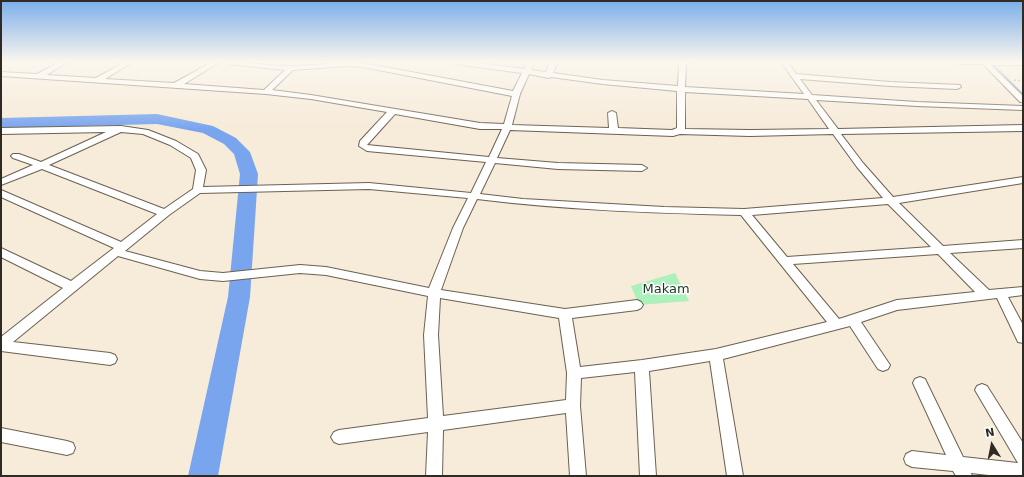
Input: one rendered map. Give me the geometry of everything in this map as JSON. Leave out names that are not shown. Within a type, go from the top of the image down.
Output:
[{"type":"street","points":[[148,84],[266,92],[311,97],[480,126],[507,128],[673,133],[680,131],[750,133],[1023,128]]},
{"type":"street","points":[[266,92],[274,84]]},
{"type":"street","points":[[465,84],[516,94]]},
{"type":"street","points":[[434,476],[436,425],[431,335],[435,287],[458,228],[507,128],[520,84]]},
{"type":"street","points":[[633,84],[681,89],[917,104],[1023,108]]},
{"type":"street","points":[[680,131],[681,84]]},
{"type":"street","points":[[802,84],[835,132],[890,200],[986,295]]},
{"type":"street","points":[[894,84],[957,88]]},
{"type":"street","points":[[1008,84],[1022,97]]},
{"type":"street","points":[[393,111],[363,143],[363,146],[366,148],[558,166],[642,168]]},
{"type":"street","points":[[612,113],[614,132]]},
{"type":"street","points":[[1,182],[42,166],[121,129]]},
{"type":"street","points":[[1,131],[121,129],[144,132],[173,143],[195,156],[201,170],[198,190]]},
{"type":"street","points":[[16,156],[106,189],[165,213]]},
{"type":"street","points":[[1,345],[165,213],[198,190],[369,186],[523,202],[657,210],[744,212],[908,199],[1023,180]]},
{"type":"street","points":[[1,193],[119,250],[200,276],[223,277],[300,269],[326,271],[434,293],[565,314],[637,306]]},
{"type":"street","points":[[744,212],[836,325]]},
{"type":"street","points":[[785,262],[896,255],[939,250],[1023,244]]},
{"type":"street","points":[[1,252],[72,287]]},
{"type":"street","points":[[574,373],[642,366],[716,355],[836,325],[897,305],[1023,291]]},
{"type":"street","points":[[1000,293],[1023,338]]},
{"type":"street","points":[[565,314],[574,373],[572,406],[578,476]]},
{"type":"street","points":[[852,319],[883,365]]},
{"type":"street","points":[[1,345],[110,359]]},
{"type":"street","points":[[716,355],[735,476]]},
{"type":"street","points":[[642,366],[648,476]]},
{"type":"street","points":[[920,383],[962,470]]},
{"type":"street","points":[[982,390],[1023,457]]},
{"type":"street","points":[[339,437],[572,406]]},
{"type":"street","points":[[1,435],[67,448]]},
{"type":"street","points":[[912,459],[962,470],[1023,471]]},
{"type":"green space","name":"Makam","points":[[675,273],[689,301],[639,305],[631,286]]},
{"type":"waterway","points":[[1012,84],[1023,95]]},
{"type":"waterway","points":[[1,123],[157,119],[208,129],[230,141],[242,152],[249,174],[239,297],[203,476]]}]
